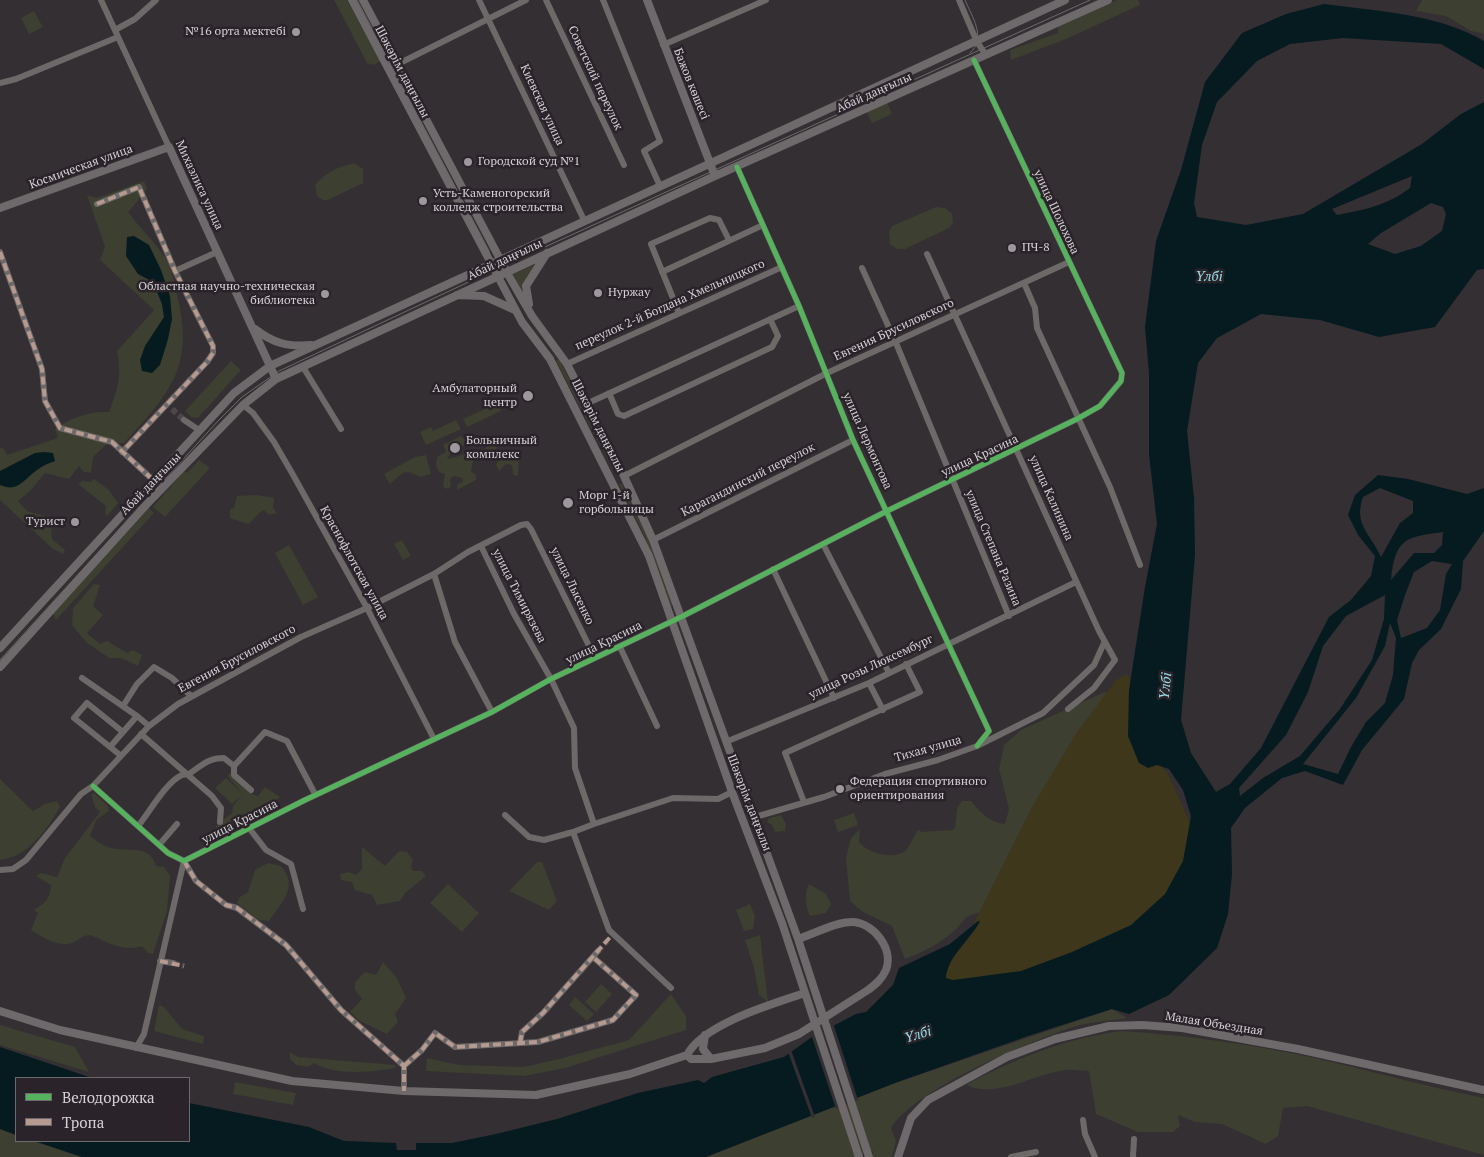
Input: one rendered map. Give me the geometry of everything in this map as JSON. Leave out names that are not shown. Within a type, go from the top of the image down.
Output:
[{"type":"main road","name":"Шәкәрім даңғылы","points":[[352,0],[522,322],[550,359],[613,480],[649,556],[732,792],[751,837],[781,920],[859,1157]]},
{"type":"main road","name":"Шәкәрім даңғылы","points":[[363,0],[530,313],[566,364],[624,476],[653,540],[762,834],[869,1157]]},
{"type":"main road","name":"Бажов көшесі","points":[[647,0],[715,176]]},
{"type":"main road","name":"Абай даңғылы","points":[[0,648],[234,393],[270,366],[1065,0]]},
{"type":"main road","name":"Абай даңғылы","points":[[0,667],[146,505],[243,405],[276,379],[715,176],[1108,0]]},
{"type":"main road","points":[[388,69],[398,64]]},
{"type":"main road","name":"Космическая улица","points":[[0,208],[169,147]]},
{"type":"main road","name":"Михаэлиса улица","points":[[169,147],[276,379]]},
{"type":"main road","points":[[530,313],[526,286],[546,253]]},
{"type":"main road","points":[[455,295],[484,296],[516,310]]},
{"type":"main road","points":[[252,327],[266,338],[278,344],[292,346],[315,345]]},
{"type":"main road","points":[[550,359],[559,353]]},
{"type":"main road","points":[[613,480],[624,476]]},
{"type":"main road","points":[[724,769],[737,765]]},
{"type":"main road","points":[[751,837],[762,834]]},
{"type":"main road","points":[[781,920],[791,917]]},
{"type":"main road","points":[[687,1055],[691,1059],[712,1059],[765,1048],[788,1040],[868,990],[878,982],[885,972],[887,956],[883,944],[875,932],[864,924],[851,922],[798,939]]},
{"type":"main road","points":[[0,1011],[60,1030],[292,1081],[404,1091],[536,1095],[630,1074],[687,1055],[692,1047],[705,1035],[741,1016],[804,993]]},
{"type":"main road","name":"Малая Объездная","points":[[898,1157],[911,1118],[928,1100],[1007,1057],[1055,1039],[1109,1026],[1142,1025],[1182,1028],[1298,1049],[1484,1090]]},
{"type":"main road","points":[[705,1035],[703,1049],[712,1059]]},
{"type":"street","name":"Михаэлиса улица","points":[[101,0],[169,147]]},
{"type":"street","points":[[115,30],[135,20],[156,0]]},
{"type":"street","name":"Киевская улица","points":[[479,0],[584,220]]},
{"type":"street","points":[[398,64],[526,0]]},
{"type":"street","name":"Советский переулок","points":[[546,0],[624,165]]},
{"type":"street","points":[[602,0],[660,142],[644,151],[660,186]]},
{"type":"street","points":[[663,45],[766,0]]},
{"type":"street","points":[[959,0],[977,42],[986,55]]},
{"type":"street","points":[[0,83],[16,79],[118,37]]},
{"type":"street","name":"улица Шолохова","points":[[974,60],[1122,372]]},
{"type":"street","name":"улица Лермонтова","points":[[737,167],[800,306],[853,440],[989,731],[977,746]]},
{"type":"street","points":[[97,204],[139,187],[175,271],[213,346],[214,353],[169,407],[122,452]]},
{"type":"street","points":[[679,313],[651,244],[710,218],[719,220],[729,240]]},
{"type":"street","points":[[662,272],[763,225]]},
{"type":"street","points":[[0,252],[42,369],[46,401],[60,428],[112,442],[153,480]]},
{"type":"street","points":[[175,271],[217,252]]},
{"type":"street","name":"улица Калинина","points":[[927,254],[956,314],[1104,643],[1115,660],[1094,688],[1068,709]]},
{"type":"street","name":"Евгения Брусиловского","points":[[624,476],[827,373],[1069,262]]},
{"type":"street","name":"переулок 2-й Богдана Хмельницкого","points":[[566,364],[782,266]]},
{"type":"street","name":"улица Степана Разина","points":[[862,268],[896,343],[1009,616]]},
{"type":"street","points":[[1024,283],[1035,308],[1037,328],[1110,486],[1140,565]]},
{"type":"street","points":[[586,404],[800,306]]},
{"type":"street","points":[[609,393],[618,414],[624,416],[772,348],[778,336],[770,319]]},
{"type":"street","points":[[303,367],[341,430]]},
{"type":"street","name":"улица Красина","points":[[184,861],[315,794],[492,712],[551,679],[681,617],[887,511],[1078,419],[1100,406],[1121,381],[1122,372]]},
{"type":"street","name":"Краснофлотская улица","points":[[243,405],[253,414],[274,442],[367,608],[434,739]]},
{"type":"street","points":[[184,420],[199,430]]},
{"type":"street","name":"Карагандинский переулок","points":[[653,540],[853,440]]},
{"type":"street","name":"Евгения Брусиловского","points":[[0,870],[13,868],[26,860],[81,794],[93,786],[120,755],[163,713],[301,637],[367,608],[434,574],[505,532],[527,524]]},
{"type":"street","name":"улица Лысенко","points":[[527,524],[596,658]]},
{"type":"street","points":[[823,544],[889,673]]},
{"type":"street","name":"улица Тимирязева","points":[[480,546],[514,614],[551,679],[574,728],[575,768],[594,824]]},
{"type":"street","points":[[773,569],[834,698]]},
{"type":"street","points":[[434,574],[455,642],[492,712]]},
{"type":"street","name":"улица Розы Люксембург","points":[[728,741],[870,682],[1076,582]]},
{"type":"street","name":"Тихая улица","points":[[755,817],[854,787],[885,774],[938,760],[977,746],[1043,713],[1094,665],[1104,643]]},
{"type":"street","points":[[620,646],[657,726]]},
{"type":"street","points":[[804,802],[785,753],[920,692],[906,664]]},
{"type":"street","points":[[123,706],[137,684],[154,667],[164,672],[191,696]]},
{"type":"street","points":[[82,678],[149,726]]},
{"type":"street","points":[[870,682],[883,710]]},
{"type":"street","points":[[120,755],[74,718],[87,702],[123,732]]},
{"type":"street","points":[[110,747],[137,716]]},
{"type":"street","points":[[251,790],[234,775],[234,766],[265,732],[287,741],[315,794]]},
{"type":"street","points":[[141,734],[218,804],[222,816],[220,822]]},
{"type":"street","points":[[138,826],[160,796],[182,776],[188,775],[196,767],[215,758],[224,758],[234,766]]},
{"type":"street","points":[[93,786],[168,853],[184,861],[196,881],[226,905],[237,908],[286,945],[341,1010],[404,1066],[404,1091]]},
{"type":"street","points":[[505,815],[529,837],[544,840],[673,798],[718,799],[732,792]]},
{"type":"street","points":[[159,845],[177,824]]},
{"type":"street","points":[[249,828],[266,850],[291,864],[303,909]]},
{"type":"street","points":[[573,832],[610,935],[671,988]]},
{"type":"street","points":[[136,1048],[144,1034],[184,861]]},
{"type":"street","points":[[520,1043],[522,1032],[543,1013],[598,951]]},
{"type":"street","points":[[404,1066],[422,1050],[435,1033],[455,1047],[538,1042],[613,1020],[636,995],[593,958]]},
{"type":"street","points":[[160,961],[173,964]]},
{"type":"street","points":[[1083,1120],[1085,1134],[1095,1157]]},
{"type":"street","points":[[1133,1157],[1134,1139]]},
{"type":"street","points":[[1011,1157],[1036,1152]]},
{"type":"green space","points":[[334,0],[347,0],[380,61],[374,65],[367,63]]},
{"type":"green space","points":[[1117,0],[1138,0],[1140,5],[1066,39],[1011,60],[1010,50],[1058,33],[1058,27]]},
{"type":"green space","points":[[1422,0],[1484,0],[1484,34],[1471,31],[1446,16],[1416,11]]},
{"type":"green space","points":[[34,11],[43,27],[29,34],[21,18]]},
{"type":"green space","points":[[887,102],[892,114],[872,123],[866,111]]},
{"type":"green space","points":[[354,163],[363,169],[363,183],[328,200],[323,200],[317,196],[315,185],[323,177],[338,168]]},
{"type":"green space","points":[[144,181],[147,189],[128,212],[160,250],[171,270],[182,320],[183,341],[180,360],[166,393],[154,409],[124,443],[108,443],[93,457],[91,473],[84,472],[79,466],[69,479],[45,473],[31,490],[18,501],[27,511],[45,516],[51,524],[52,539],[65,550],[63,554],[53,549],[0,500],[0,448],[3,448],[7,455],[55,439],[58,437],[55,429],[74,418],[88,414],[109,412],[118,382],[117,351],[154,310],[100,260],[105,247],[87,195],[97,198]]},
{"type":"green space","points":[[936,207],[945,208],[952,214],[953,223],[949,228],[905,249],[897,249],[890,244],[889,232],[892,226]]},
{"type":"green space","points":[[537,264],[523,287],[524,295],[513,274]]},
{"type":"green space","points":[[559,359],[615,469],[613,470],[556,361]]},
{"type":"green space","points":[[231,361],[241,370],[198,418],[191,417],[185,411]]},
{"type":"green space","points":[[498,403],[501,411],[467,427],[463,419]]},
{"type":"green space","points":[[456,420],[461,429],[426,445],[420,432],[431,427],[433,431]]},
{"type":"green space","points":[[461,436],[466,442],[465,446],[459,446],[447,457],[449,459],[472,452],[475,454],[485,449],[491,440],[497,447],[495,454],[485,459],[477,455],[473,461],[471,471],[476,475],[476,480],[457,490],[457,485],[463,481],[462,478],[454,476],[450,479],[451,486],[448,489],[443,487],[445,474],[439,472],[436,466],[437,457],[446,452],[443,445]]},
{"type":"green space","points":[[426,455],[431,474],[420,477],[406,472],[390,484],[384,474],[415,457]]},
{"type":"green space","points":[[503,455],[519,455],[518,476],[513,475],[512,465],[506,464],[499,471],[496,464]]},
{"type":"green space","points":[[199,460],[210,468],[165,517],[153,507],[184,471],[187,473]]},
{"type":"green space","points":[[94,479],[109,490],[118,503],[107,516],[105,514],[106,506],[78,484],[82,481],[91,482]]},
{"type":"green space","points":[[619,484],[622,484],[646,534],[674,604],[671,606],[644,535]]},
{"type":"green space","points":[[257,495],[274,498],[273,508],[277,513],[269,515],[264,510],[248,524],[230,518],[230,509],[234,508],[237,496]]},
{"type":"green space","points":[[149,508],[154,513],[56,620],[53,614]]},
{"type":"green space","points":[[402,540],[411,556],[403,560],[394,544]]},
{"type":"green space","points":[[289,545],[318,597],[303,605],[275,553]]},
{"type":"green space","points":[[94,584],[100,585],[93,606],[103,615],[87,633],[100,644],[107,641],[127,653],[133,650],[142,655],[138,666],[121,658],[109,658],[86,642],[72,625],[73,608]]},
{"type":"green space","points":[[1105,692],[1121,706],[981,912],[967,917],[953,932],[936,944],[905,959],[892,926],[863,912],[850,901],[846,858],[851,838],[860,829],[859,842],[868,849],[888,855],[901,853],[908,848],[918,830],[922,832],[952,830],[955,828],[957,808],[962,801],[971,801],[986,816],[994,821],[1005,824],[1009,809],[999,769],[1004,745],[1021,730]]},
{"type":"green space","points":[[230,773],[252,794],[258,796],[265,787],[280,797],[269,806],[220,832],[216,831],[216,826],[232,813],[233,806],[242,795],[232,804],[215,788],[226,778],[243,794],[227,776]]},
{"type":"green space","points":[[0,779],[33,811],[45,804],[57,801],[60,807],[36,841],[20,853],[0,860]]},
{"type":"green space","points":[[94,793],[108,806],[109,811],[96,820],[90,836],[111,848],[138,850],[149,854],[156,866],[164,867],[170,876],[167,911],[153,954],[148,953],[142,946],[135,948],[122,947],[90,935],[86,935],[68,944],[63,944],[48,940],[31,930],[38,913],[34,910],[47,900],[51,890],[51,885],[36,876],[41,873],[57,877],[65,858],[100,812],[95,807],[91,794]]},
{"type":"green space","points":[[854,813],[858,825],[838,832],[834,820]]},
{"type":"green space","points":[[781,815],[786,824],[785,831],[775,832],[772,825],[767,822],[769,818]]},
{"type":"green space","points":[[362,847],[385,866],[399,851],[407,852],[413,860],[411,867],[413,871],[422,871],[426,876],[405,893],[400,901],[377,905],[372,895],[355,890],[352,882],[341,880],[340,874],[349,872],[356,875],[362,869]]},
{"type":"green space","points":[[537,862],[542,862],[557,901],[549,910],[509,891]]},
{"type":"green space","points":[[268,863],[281,866],[289,881],[287,894],[269,921],[259,920],[237,903],[240,897],[248,892],[255,870]]},
{"type":"green space","points":[[448,884],[479,913],[462,932],[430,903]]},
{"type":"green space","points":[[809,884],[826,894],[831,904],[826,913],[810,916],[806,900]]},
{"type":"green space","points":[[750,904],[755,916],[753,929],[744,931],[736,910]]},
{"type":"green space","points":[[760,935],[768,1002],[759,995],[754,968],[745,940]]},
{"type":"green space","points":[[383,962],[397,978],[406,998],[395,1014],[398,1022],[387,1034],[360,1021],[350,1012],[362,999],[355,990],[355,982],[365,972],[376,975]]},
{"type":"green space","points":[[601,984],[612,994],[596,1012],[585,1002]]},
{"type":"green space","points":[[671,994],[686,1016],[686,1030],[565,1068],[524,1076],[426,1071],[427,1058],[459,1065],[524,1067],[629,1040]]},
{"type":"green space","points":[[575,997],[594,1014],[587,1021],[569,1005]]},
{"type":"green space","points":[[159,1005],[164,1007],[182,1029],[204,1036],[203,1044],[154,1031]]},
{"type":"green space","points":[[1112,1009],[1127,1018],[1083,1024],[1050,1035],[973,1069],[923,1098],[904,1113],[891,1128],[896,1141],[892,1157],[873,1157],[873,1151],[855,1157],[706,1157],[895,1083]]},
{"type":"green space","points":[[0,1025],[75,1047],[89,1072],[0,1045]]},
{"type":"green space","points":[[1122,1031],[1193,1038],[1287,1052],[1484,1098],[1484,1155],[1307,1106],[1283,1108],[1278,1136],[1266,1144],[1222,1124],[1195,1122],[1178,1115],[1180,1126],[1173,1132],[1138,1132],[1096,1114],[1089,1071],[1066,1070],[1054,1072],[1016,1084],[990,1089],[978,1089],[966,1085],[1003,1066],[1042,1050],[1082,1038]]},
{"type":"green space","points":[[290,1052],[298,1057],[396,1065],[395,1068],[375,1071],[353,1072],[332,1070],[314,1063],[308,1067],[296,1065],[290,1059]]},
{"type":"green space","points":[[235,1082],[296,1093],[293,1105],[233,1094]]},
{"type":"green space","points":[[0,1129],[15,1135],[15,1142],[37,1142],[82,1157],[0,1157]]},
{"type":"sand","points":[[1127,674],[1131,681],[1146,753],[1167,772],[1192,827],[1181,904],[1072,971],[907,989],[971,929],[1032,807],[1077,732],[1116,680]]},
{"type":"water","name":"Үлбі","points":[[1324,4],[1427,19],[1466,32],[1484,41],[1484,69],[1441,44],[1343,38],[1290,44],[1257,61],[1217,102],[1202,145],[1194,203],[1197,217],[1246,225],[1303,214],[1422,144],[1461,114],[1484,102],[1484,269],[1477,270],[1435,327],[1379,337],[1320,320],[1261,314],[1217,338],[1198,363],[1187,431],[1194,498],[1195,555],[1181,720],[1191,753],[1216,792],[1230,784],[1261,748],[1329,617],[1351,600],[1371,576],[1375,556],[1358,535],[1348,515],[1355,495],[1378,475],[1408,479],[1467,494],[1484,488],[1484,531],[1463,561],[1461,589],[1441,629],[1419,650],[1412,663],[1404,699],[1362,750],[1343,785],[1305,771],[1282,778],[1245,808],[1231,828],[1232,874],[1228,914],[1217,948],[1169,995],[1129,1014],[1112,1009],[1028,1036],[895,1083],[706,1157],[82,1157],[37,1142],[190,1142],[190,1103],[309,1127],[344,1141],[396,1143],[397,1150],[416,1150],[416,1143],[452,1143],[496,1134],[557,1119],[638,1093],[698,1080],[704,1083],[712,1077],[784,1057],[812,1037],[856,1014],[866,1012],[893,985],[899,968],[950,944],[978,921],[980,921],[976,928],[950,963],[946,978],[953,980],[1021,971],[1072,952],[1131,925],[1165,894],[1183,861],[1191,816],[1183,790],[1169,769],[1157,765],[1148,768],[1139,763],[1128,736],[1129,690],[1157,524],[1149,454],[1149,373],[1145,327],[1156,241],[1181,170],[1205,82],[1242,33],[1286,14]],"holes":[[[1412,176],[1410,188],[1384,203],[1337,215],[1332,209]],[[1431,203],[1443,207],[1446,214],[1442,231],[1421,246],[1395,254],[1368,244],[1381,233]],[[1380,488],[1413,501],[1413,513],[1400,523],[1381,557],[1364,529],[1360,515],[1363,497]],[[1443,532],[1442,545],[1434,553],[1414,553],[1391,580],[1395,556],[1404,542],[1419,536]],[[1432,561],[1452,564],[1446,574],[1440,610],[1427,628],[1401,638],[1397,620],[1414,572]],[[1385,595],[1384,619],[1372,660],[1340,709],[1300,756],[1263,778],[1240,796],[1239,788],[1286,735],[1308,692],[1323,646],[1346,616]],[[1390,623],[1396,638],[1393,675],[1385,703],[1366,722],[1338,774],[1303,764],[1356,698],[1385,646]]]},
{"type":"water","points":[[134,236],[149,245],[161,270],[170,296],[172,319],[168,339],[160,365],[152,373],[142,371],[140,360],[145,346],[164,317],[162,304],[153,282],[138,274],[126,256],[127,237]]},
{"type":"water","points":[[35,453],[53,453],[55,461],[39,469],[16,486],[6,487],[0,485],[0,471]]},
{"type":"water","points":[[0,1047],[89,1077],[15,1077],[15,1135],[0,1129]]},
{"type":"pier","points":[[833,1023],[858,1100],[836,1109],[811,1034]]},
{"type":"pier","points":[[791,1050],[815,1117],[812,1118],[788,1052]]},
{"type":"tunnel","points":[[172,409],[184,420]]},
{"type":"tunnel","points":[[598,951],[607,941]]},
{"type":"tunnel","points":[[173,963],[184,966]]},
{"type":"tram line","points":[[357,0],[489,251],[491,263],[482,273]]},
{"type":"tram line","points":[[965,0],[978,34],[975,47],[970,53]]},
{"type":"tram line","points":[[0,660],[218,421],[242,397],[279,371],[494,270],[1090,0]]},
{"type":"marked path","points":[[97,204],[139,187],[175,271],[213,346],[213,353],[207,362],[122,452]]},
{"type":"marked path","points":[[0,252],[42,369],[45,401],[60,428],[112,442],[153,480]]},
{"type":"marked path","points":[[184,861],[196,881],[226,905],[237,908],[286,945],[341,1010],[404,1066],[404,1091]]},
{"type":"marked path","points":[[520,1043],[522,1032],[543,1013],[612,935]]},
{"type":"marked path","points":[[404,1066],[422,1050],[435,1033],[455,1047],[538,1042],[613,1020],[636,995],[593,957]]},
{"type":"marked path","points":[[160,961],[184,966]]},
{"type":"cycle path","points":[[93,786],[168,853],[184,861],[305,800],[492,712],[551,679],[681,617],[887,511],[1100,406],[1121,381],[1122,373],[974,60]]},
{"type":"cycle path","points":[[737,167],[799,306],[853,440],[989,731],[977,746]]},
{"type":"place","name":"№16 орта мектебі","points":[[296,32]]},
{"type":"place","name":"Городской суд №1","points":[[468,162]]},
{"type":"place","name":"Усть-Каменогорский колледж строительства","points":[[423,201]]},
{"type":"place","name":"ПЧ-8","points":[[1012,248]]},
{"type":"place","name":"Нуржау","points":[[598,293]]},
{"type":"place","name":"Областная научно-техническая библиотека","points":[[325,294]]},
{"type":"place","name":"Амбулаторный центр","points":[[528,396]]},
{"type":"place","name":"Больничный комплекс","points":[[455,448]]},
{"type":"place","name":"Морг 1-й горбольницы","points":[[568,503]]},
{"type":"place","name":"Турист","points":[[75,522]]},
{"type":"place","name":"Федерация спортивного ориентирования","points":[[840,789]]}]
